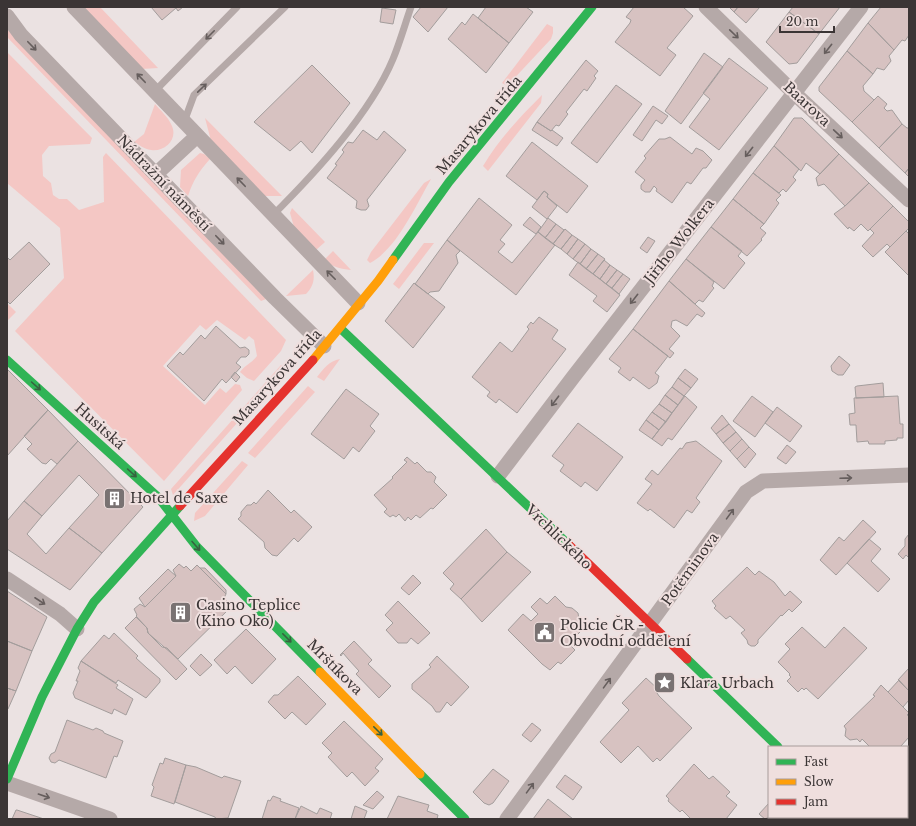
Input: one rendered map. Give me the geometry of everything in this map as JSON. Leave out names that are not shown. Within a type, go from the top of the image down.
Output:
[{"type":"street","points":[[74,7],[358,303]]},
{"type":"street","name":"Masarykova třída","points":[[7,779],[42,697],[77,628],[106,587],[302,372],[340,328],[358,303],[378,281],[449,182],[592,7]]},
{"type":"street","name":"Baarova","points":[[706,7],[794,93],[909,200]]},
{"type":"street","name":"Jiřího Wolkera","points":[[498,476],[861,7]]},
{"type":"street","name":"Nádražní náměstí","points":[[7,16],[22,35],[275,298],[324,346]]},
{"type":"street","points":[[156,174],[197,136]]},
{"type":"street","name":"Vrchlického","points":[[340,328],[498,476],[649,625],[777,746]]},
{"type":"street","name":"Husitská","points":[[7,360],[158,497],[172,514]]},
{"type":"street","name":"Potěminova","points":[[507,819],[746,492],[763,481],[909,475]]},
{"type":"street","name":"Mrštíkova","points":[[172,514],[197,548],[465,819]]},
{"type":"street","points":[[7,579],[60,614],[77,628]]},
{"type":"street","points":[[7,783],[110,819]]},
{"type":"lane","points":[[154,92],[237,7]]},
{"type":"lane","points":[[184,122],[194,95],[279,10],[285,7]]},
{"type":"lane","points":[[273,215],[310,178],[375,94],[393,59],[411,7]]},
{"type":"shaded area","points":[[81,7],[100,7],[158,68],[142,69]]},
{"type":"shaded area","points":[[547,24],[553,27],[551,39],[507,86],[502,83]]},
{"type":"shaded area","points":[[7,29],[266,299],[261,301],[7,37]]},
{"type":"shaded area","points":[[7,52],[92,138],[90,144],[49,146],[42,155],[43,176],[51,183],[53,195],[59,199],[67,199],[79,210],[104,202],[103,157],[106,153],[286,340],[281,351],[254,381],[247,378],[240,372],[257,356],[254,340],[249,336],[245,340],[217,320],[206,330],[200,325],[163,366],[205,405],[220,388],[226,393],[235,384],[240,385],[242,390],[164,481],[15,331],[64,278],[60,228],[7,183]]},
{"type":"shaded area","points":[[542,95],[541,103],[488,171],[483,166],[503,137]]},
{"type":"shaded area","points":[[155,104],[170,121],[173,134],[170,143],[162,149],[151,150],[134,142],[144,134]]},
{"type":"shaded area","points":[[205,118],[282,196],[265,196],[211,141]]},
{"type":"shaded area","points":[[200,153],[204,154],[210,159],[197,176],[188,196],[180,187],[181,170]]},
{"type":"shaded area","points":[[431,179],[405,226],[389,248],[370,263],[367,260],[371,252],[424,183]]},
{"type":"shaded area","points":[[292,208],[325,242],[316,250],[294,227],[290,213]]},
{"type":"shaded area","points":[[424,243],[434,243],[399,289],[393,284]]},
{"type":"shaded area","points":[[333,251],[351,270],[337,267],[324,260]]},
{"type":"shaded area","points":[[313,270],[313,283],[306,294],[286,296]]},
{"type":"shaded area","points":[[7,303],[16,312],[7,321]]},
{"type":"shaded area","points":[[340,359],[324,381],[317,377],[330,363]]},
{"type":"shaded area","points":[[281,365],[286,368],[173,495],[171,489]]},
{"type":"shaded area","points":[[308,386],[315,392],[255,458],[248,453]]},
{"type":"shaded area","points":[[242,461],[248,465],[205,516],[194,521],[195,513]]},
{"type":"building","points":[[151,7],[183,7],[178,11],[176,8],[162,20]]},
{"type":"building","points":[[421,7],[448,7],[428,32],[413,17]]},
{"type":"building","points":[[486,7],[526,7],[533,12],[509,43],[478,18]]},
{"type":"building","points":[[634,7],[683,7],[693,16],[667,48],[676,55],[660,76],[615,42],[630,23],[631,20],[626,17]]},
{"type":"building","points":[[729,7],[738,7],[734,12]]},
{"type":"building","points":[[738,7],[760,7],[746,23],[734,12]]},
{"type":"building","points":[[793,7],[840,7],[819,34],[789,12]]},
{"type":"building","points":[[881,7],[909,7],[909,35],[905,41],[902,40],[894,50],[868,23]]},
{"type":"building","points":[[382,8],[396,10],[393,24],[380,22]]},
{"type":"building","points":[[789,12],[819,34],[797,63],[789,64],[766,42]]},
{"type":"building","points":[[473,14],[509,43],[486,73],[448,39],[462,22],[465,25]]},
{"type":"building","points":[[868,23],[894,50],[889,56],[891,61],[884,70],[877,68],[873,74],[847,51]]},
{"type":"building","points":[[847,51],[873,74],[863,86],[864,91],[874,100],[852,122],[819,91],[819,87]]},
{"type":"building","points":[[704,53],[723,67],[681,124],[665,111]]},
{"type":"building","points":[[729,58],[768,88],[719,150],[689,127],[710,99],[703,93]]},
{"type":"building","points":[[586,60],[598,71],[594,76],[596,78],[587,91],[584,89],[566,112],[568,114],[559,126],[556,125],[551,131],[537,122]]},
{"type":"building","points":[[312,65],[350,103],[312,153],[301,141],[290,151],[254,122]]},
{"type":"building","points":[[616,85],[642,104],[597,163],[571,143]]},
{"type":"building","points":[[878,96],[887,104],[884,108],[887,111],[892,110],[902,124],[879,148],[852,122]]},
{"type":"building","points":[[653,106],[668,116],[662,124],[656,120],[642,141],[633,135]]},
{"type":"building","points":[[794,118],[802,118],[839,154],[820,174],[806,163],[801,171],[774,146]]},
{"type":"building","points":[[537,122],[563,138],[557,146],[532,130]]},
{"type":"building","points":[[902,124],[909,128],[909,168],[905,173],[879,148]]},
{"type":"building","points":[[363,130],[377,140],[384,131],[406,150],[367,200],[369,206],[366,210],[356,208],[357,201],[327,178],[337,165],[335,164],[344,152],[342,150],[348,142],[353,143]]},
{"type":"building","points":[[670,137],[692,154],[696,148],[703,151],[712,160],[706,168],[703,168],[691,184],[687,182],[672,203],[656,191],[657,189],[654,186],[650,192],[645,192],[641,189],[641,185],[645,180],[635,172],[646,158],[644,156],[659,139]]},
{"type":"building","points":[[532,142],[588,186],[567,213],[547,197],[548,194],[544,191],[537,200],[506,176]]},
{"type":"building","points":[[774,146],[799,169],[793,177],[796,180],[786,192],[783,189],[779,193],[753,173]]},
{"type":"building","points":[[839,154],[869,183],[845,206],[824,184],[818,186],[816,178]]},
{"type":"building","points":[[909,168],[909,177],[905,173]]},
{"type":"building","points":[[753,173],[781,195],[776,200],[779,203],[764,224],[733,199]]},
{"type":"building","points":[[869,183],[893,206],[868,231],[861,224],[854,231],[849,227],[848,229],[834,214],[845,206]]},
{"type":"building","points":[[544,191],[548,194],[547,197],[557,206],[547,219],[532,207]]},
{"type":"building","points":[[479,198],[512,225],[500,240],[505,244],[498,252],[512,263],[538,232],[555,245],[516,295],[447,240]]},
{"type":"building","points":[[733,199],[764,224],[760,228],[766,233],[761,239],[762,240],[747,256],[711,227]]},
{"type":"building","points":[[893,206],[909,222],[909,228],[890,247],[887,244],[873,257],[862,246],[874,233],[870,229]]},
{"type":"building","points":[[530,217],[541,227],[536,234],[523,225]]},
{"type":"building","points":[[548,218],[556,224],[545,238],[538,232]]},
{"type":"building","points":[[556,224],[564,230],[553,244],[545,238]]},
{"type":"building","points":[[711,227],[742,251],[738,256],[745,263],[724,289],[686,259]]},
{"type":"building","points":[[565,229],[572,235],[561,249],[553,244]]},
{"type":"building","points":[[906,231],[909,234],[909,276],[885,252]]},
{"type":"building","points":[[572,235],[578,239],[567,254],[561,249]]},
{"type":"building","points":[[648,237],[655,241],[647,253],[640,248]]},
{"type":"building","points":[[578,239],[585,244],[573,259],[567,254]]},
{"type":"building","points":[[447,240],[460,251],[456,255],[458,263],[439,291],[430,292],[428,294],[415,284]]},
{"type":"building","points":[[29,242],[50,264],[10,304],[7,301],[7,257],[10,260]]},
{"type":"building","points":[[585,244],[591,249],[580,264],[573,259]]},
{"type":"building","points":[[591,249],[598,254],[586,269],[580,264]]},
{"type":"building","points":[[598,254],[605,259],[593,274],[586,269]]},
{"type":"building","points":[[686,259],[714,282],[712,286],[714,288],[703,302],[699,300],[695,304],[669,281]]},
{"type":"building","points":[[604,260],[610,265],[600,279],[593,274]]},
{"type":"building","points":[[578,262],[620,295],[607,312],[593,301],[597,296],[569,275]]},
{"type":"building","points":[[610,265],[617,270],[606,284],[600,279]]},
{"type":"building","points":[[617,270],[623,274],[612,288],[606,284]]},
{"type":"building","points":[[623,274],[630,279],[619,294],[612,288]]},
{"type":"building","points":[[669,281],[705,313],[702,317],[697,314],[687,326],[676,320],[672,321],[671,327],[680,336],[669,349],[674,353],[670,358],[633,329]]},
{"type":"building","points":[[414,283],[445,307],[413,348],[385,321]]},
{"type":"building","points":[[539,317],[558,330],[552,339],[566,349],[517,413],[499,399],[496,403],[487,396],[490,392],[472,377],[500,342],[512,352],[529,329],[527,327],[531,322],[533,324]]},
{"type":"building","points":[[216,326],[240,348],[245,347],[249,350],[249,354],[246,357],[241,357],[236,363],[241,367],[226,383],[222,379],[204,401],[167,366],[180,352],[183,355],[201,335],[205,339]]},
{"type":"building","points":[[633,329],[668,356],[655,373],[659,376],[657,383],[649,389],[633,377],[630,381],[618,372],[621,368],[609,359]]},
{"type":"building","points":[[839,356],[850,365],[843,375],[838,375],[832,371],[831,366]]},
{"type":"building","points":[[7,369],[48,410],[7,456]]},
{"type":"building","points":[[685,369],[698,379],[691,388],[678,378]]},
{"type":"building","points":[[235,372],[240,377],[236,382],[231,377]]},
{"type":"building","points":[[678,378],[691,388],[684,396],[672,387]]},
{"type":"building","points":[[883,383],[884,397],[856,398],[855,387]]},
{"type":"building","points":[[672,387],[684,396],[678,405],[665,395]]},
{"type":"building","points":[[346,389],[379,414],[370,426],[375,431],[359,452],[353,447],[344,459],[311,434]]},
{"type":"building","points":[[665,395],[678,405],[672,413],[659,404]]},
{"type":"building","points":[[685,396],[697,407],[672,440],[668,438],[662,446],[652,439]]},
{"type":"building","points":[[752,396],[773,412],[755,437],[733,421]]},
{"type":"building","points":[[898,396],[900,424],[903,424],[903,438],[885,441],[885,444],[869,444],[868,441],[857,442],[856,425],[850,425],[849,414],[855,413],[854,398]]},
{"type":"building","points":[[659,404],[672,413],[666,422],[652,412]]},
{"type":"building","points":[[777,407],[802,426],[790,442],[765,423]]},
{"type":"building","points":[[48,410],[78,441],[57,464],[51,459],[46,464],[42,463],[27,449],[32,444],[24,436]]},
{"type":"building","points":[[652,412],[666,422],[659,430],[646,420]]},
{"type":"building","points":[[722,415],[729,424],[716,434],[711,428]]},
{"type":"building","points":[[646,420],[659,430],[652,439],[639,430]]},
{"type":"building","points":[[578,423],[623,457],[597,491],[585,482],[581,487],[560,471],[564,465],[552,456]]},
{"type":"building","points":[[729,424],[736,432],[723,443],[716,434]]},
{"type":"building","points":[[736,432],[742,439],[730,451],[723,443]]},
{"type":"building","points":[[742,439],[749,447],[737,459],[730,451]]},
{"type":"building","name":"Hotel de Saxe","points":[[78,441],[143,507],[102,553],[69,528],[99,495],[79,475],[42,516],[24,501]]},
{"type":"building","points":[[696,441],[722,461],[696,498],[700,502],[692,513],[687,510],[674,528],[650,509],[648,511],[637,503],[652,484],[645,479],[652,470],[658,475],[680,448],[682,449],[686,443]]},
{"type":"building","points":[[787,445],[796,452],[786,464],[777,458]]},
{"type":"building","points":[[749,447],[756,454],[745,468],[737,459]]},
{"type":"building","points":[[407,457],[415,464],[417,462],[427,472],[431,472],[436,477],[434,482],[447,495],[433,509],[431,508],[420,518],[416,515],[411,520],[408,517],[405,521],[399,514],[396,517],[393,515],[390,517],[384,512],[387,509],[374,495],[393,478],[392,477],[407,462],[404,460]]},
{"type":"building","points":[[268,490],[291,513],[294,510],[312,527],[298,542],[294,538],[277,556],[272,555],[265,548],[264,542],[238,519],[241,516],[241,512],[247,505],[251,505],[254,502],[256,504]]},
{"type":"building","points":[[24,501],[42,516],[27,534],[46,554],[69,528],[102,553],[70,590],[7,549],[7,521]]},
{"type":"building","points":[[863,520],[876,532],[836,575],[820,560],[839,537],[844,541]]},
{"type":"building","points":[[486,529],[507,552],[461,599],[450,589],[454,584],[443,573]]},
{"type":"building","points":[[909,534],[909,558],[906,555],[903,559],[898,554],[905,546],[905,539]]},
{"type":"building","points":[[869,539],[881,549],[871,561],[890,579],[878,592],[847,563]]},
{"type":"building","points":[[507,552],[531,572],[482,622],[461,599]]},
{"type":"building","name":"Casino Teplice (Kino Oko)","points":[[179,564],[184,568],[186,566],[191,571],[197,565],[226,594],[224,598],[227,601],[224,604],[229,609],[178,659],[148,633],[147,628],[136,616],[137,615],[134,609],[140,604],[145,607],[176,576],[173,570]]},
{"type":"building","points":[[747,567],[755,575],[759,571],[774,582],[785,596],[790,591],[802,602],[792,612],[789,609],[782,616],[781,615],[758,640],[758,643],[755,646],[748,644],[747,640],[741,633],[745,630],[730,616],[726,619],[714,608],[716,606],[712,601]]},
{"type":"building","points":[[200,568],[205,568],[226,590],[226,594]]},
{"type":"building","points":[[168,569],[176,576],[145,607],[139,598]]},
{"type":"building","points":[[413,575],[421,583],[409,595],[401,588]]},
{"type":"building","points":[[7,591],[47,617],[32,651],[7,641]]},
{"type":"building","name":"Policie ČR - Obvodní oddělení","points":[[555,596],[566,607],[572,608],[578,613],[579,619],[586,626],[575,637],[576,639],[570,645],[575,650],[561,664],[558,662],[550,670],[508,630],[523,614],[531,621],[538,614],[531,607],[540,598],[547,604]]},
{"type":"building","points":[[398,601],[430,633],[418,644],[411,638],[407,643],[398,643],[386,630],[393,623],[385,615]]},
{"type":"building","points":[[136,617],[147,628],[148,633],[162,647],[167,648],[187,669],[176,680],[125,628]]},
{"type":"building","points":[[802,627],[825,648],[844,627],[867,648],[818,699],[806,688],[804,690],[802,688],[798,692],[787,681],[791,677],[789,675],[790,674],[778,662],[790,649],[785,644]]},
{"type":"building","points":[[246,629],[276,659],[252,684],[235,666],[227,674],[214,660]]},
{"type":"building","points":[[114,633],[138,656],[136,658],[160,679],[160,682],[146,698],[118,680],[116,683],[81,661],[104,635],[109,639]]},
{"type":"building","points":[[7,641],[32,651],[16,691],[7,688]]},
{"type":"building","points":[[354,641],[372,660],[368,664],[391,686],[379,698],[356,674],[359,671],[343,653],[341,656],[340,655]]},
{"type":"building","points":[[201,654],[212,665],[200,676],[190,666]]},
{"type":"building","points":[[437,656],[469,687],[451,706],[447,702],[440,712],[436,712],[432,706],[412,689],[412,684],[431,667],[429,665]]},
{"type":"building","points":[[81,661],[118,685],[116,688],[133,699],[126,715],[114,709],[112,714],[75,698],[73,693],[78,681],[76,681],[80,671],[78,668]]},
{"type":"building","points":[[909,668],[909,691],[898,680]]},
{"type":"building","points":[[298,676],[326,704],[306,725],[292,712],[285,719],[268,702],[274,695],[278,695]]},
{"type":"building","points":[[646,678],[659,690],[657,693],[659,696],[692,728],[660,761],[657,758],[653,762],[638,746],[621,763],[600,742],[629,710],[622,703]]},
{"type":"building","points":[[899,680],[909,691],[909,700],[903,707],[888,692]]},
{"type":"building","points":[[881,685],[909,713],[907,715],[909,716],[909,737],[901,746],[869,746],[862,739],[860,742],[857,739],[850,740],[845,736],[846,729],[844,726],[875,696],[873,695]]},
{"type":"building","points":[[7,688],[16,691],[8,709],[7,708]]},
{"type":"building","points":[[67,720],[93,730],[96,728],[123,741],[117,757],[114,756],[106,778],[59,760],[55,763],[51,762],[49,758],[51,754],[55,752]]},
{"type":"building","points":[[344,721],[383,759],[375,768],[379,771],[365,786],[352,772],[347,777],[328,757],[332,753],[322,743]]},
{"type":"building","points":[[532,723],[541,730],[531,742],[522,735]]},
{"type":"building","points":[[909,745],[908,758],[908,746]]},
{"type":"building","points":[[165,758],[186,765],[174,804],[151,796],[154,787],[152,785],[160,763],[163,764]]},
{"type":"building","points":[[694,764],[709,779],[713,776],[730,792],[726,796],[737,805],[726,819],[691,819],[682,810],[680,812],[668,801],[669,799],[666,796]]},
{"type":"building","points":[[186,765],[196,767],[222,778],[224,776],[241,781],[228,818],[216,819],[215,817],[175,802]]},
{"type":"building","points":[[493,769],[509,781],[493,803],[489,805],[484,803],[473,792]]},
{"type":"building","points":[[565,775],[582,787],[573,800],[556,787]]},
{"type":"building","points":[[377,791],[384,797],[373,809],[363,805]]},
{"type":"building","points":[[273,796],[281,799],[280,801],[299,808],[295,819],[262,819],[268,800],[270,801]]},
{"type":"building","points":[[398,796],[429,805],[427,811],[438,815],[437,819],[387,819]]},
{"type":"building","points":[[548,799],[573,819],[533,819]]},
{"type":"building","points":[[768,804],[768,818],[765,819],[759,814]]},
{"type":"building","points":[[301,806],[317,814],[320,808],[332,813],[330,819],[295,819]]},
{"type":"building","points":[[355,806],[367,811],[364,819],[351,819]]},
{"type":"building","points":[[17,810],[44,819],[12,819]]},
{"type":"traffic: fast","points":[[393,260],[449,182],[592,7]]},
{"type":"traffic: fast","points":[[340,328],[569,545]]},
{"type":"traffic: fast","points":[[7,360],[158,497],[197,547],[320,672]]},
{"type":"traffic: fast","points":[[7,779],[42,697],[77,629],[94,602],[180,506]]},
{"type":"traffic: fast","points":[[687,659],[777,746]]},
{"type":"traffic: fast","points":[[420,774],[465,819]]},
{"type":"traffic: slow","points":[[313,360],[378,281],[393,260]]},
{"type":"traffic: slow","points":[[320,672],[420,774]]},
{"type":"traffic: jam","points":[[180,506],[313,360]]},
{"type":"traffic: jam","points":[[569,545],[687,659]]},
{"type":"place","name":"Hotel de Saxe","points":[[115,498]]},
{"type":"place","name":"Casino Teplice (Kino Oko)","points":[[180,613]]},
{"type":"place","name":"Policie ČR - Obvodní oddělení","points":[[545,633]]},
{"type":"place","name":"Klara Urbach","points":[[665,683]]}]
